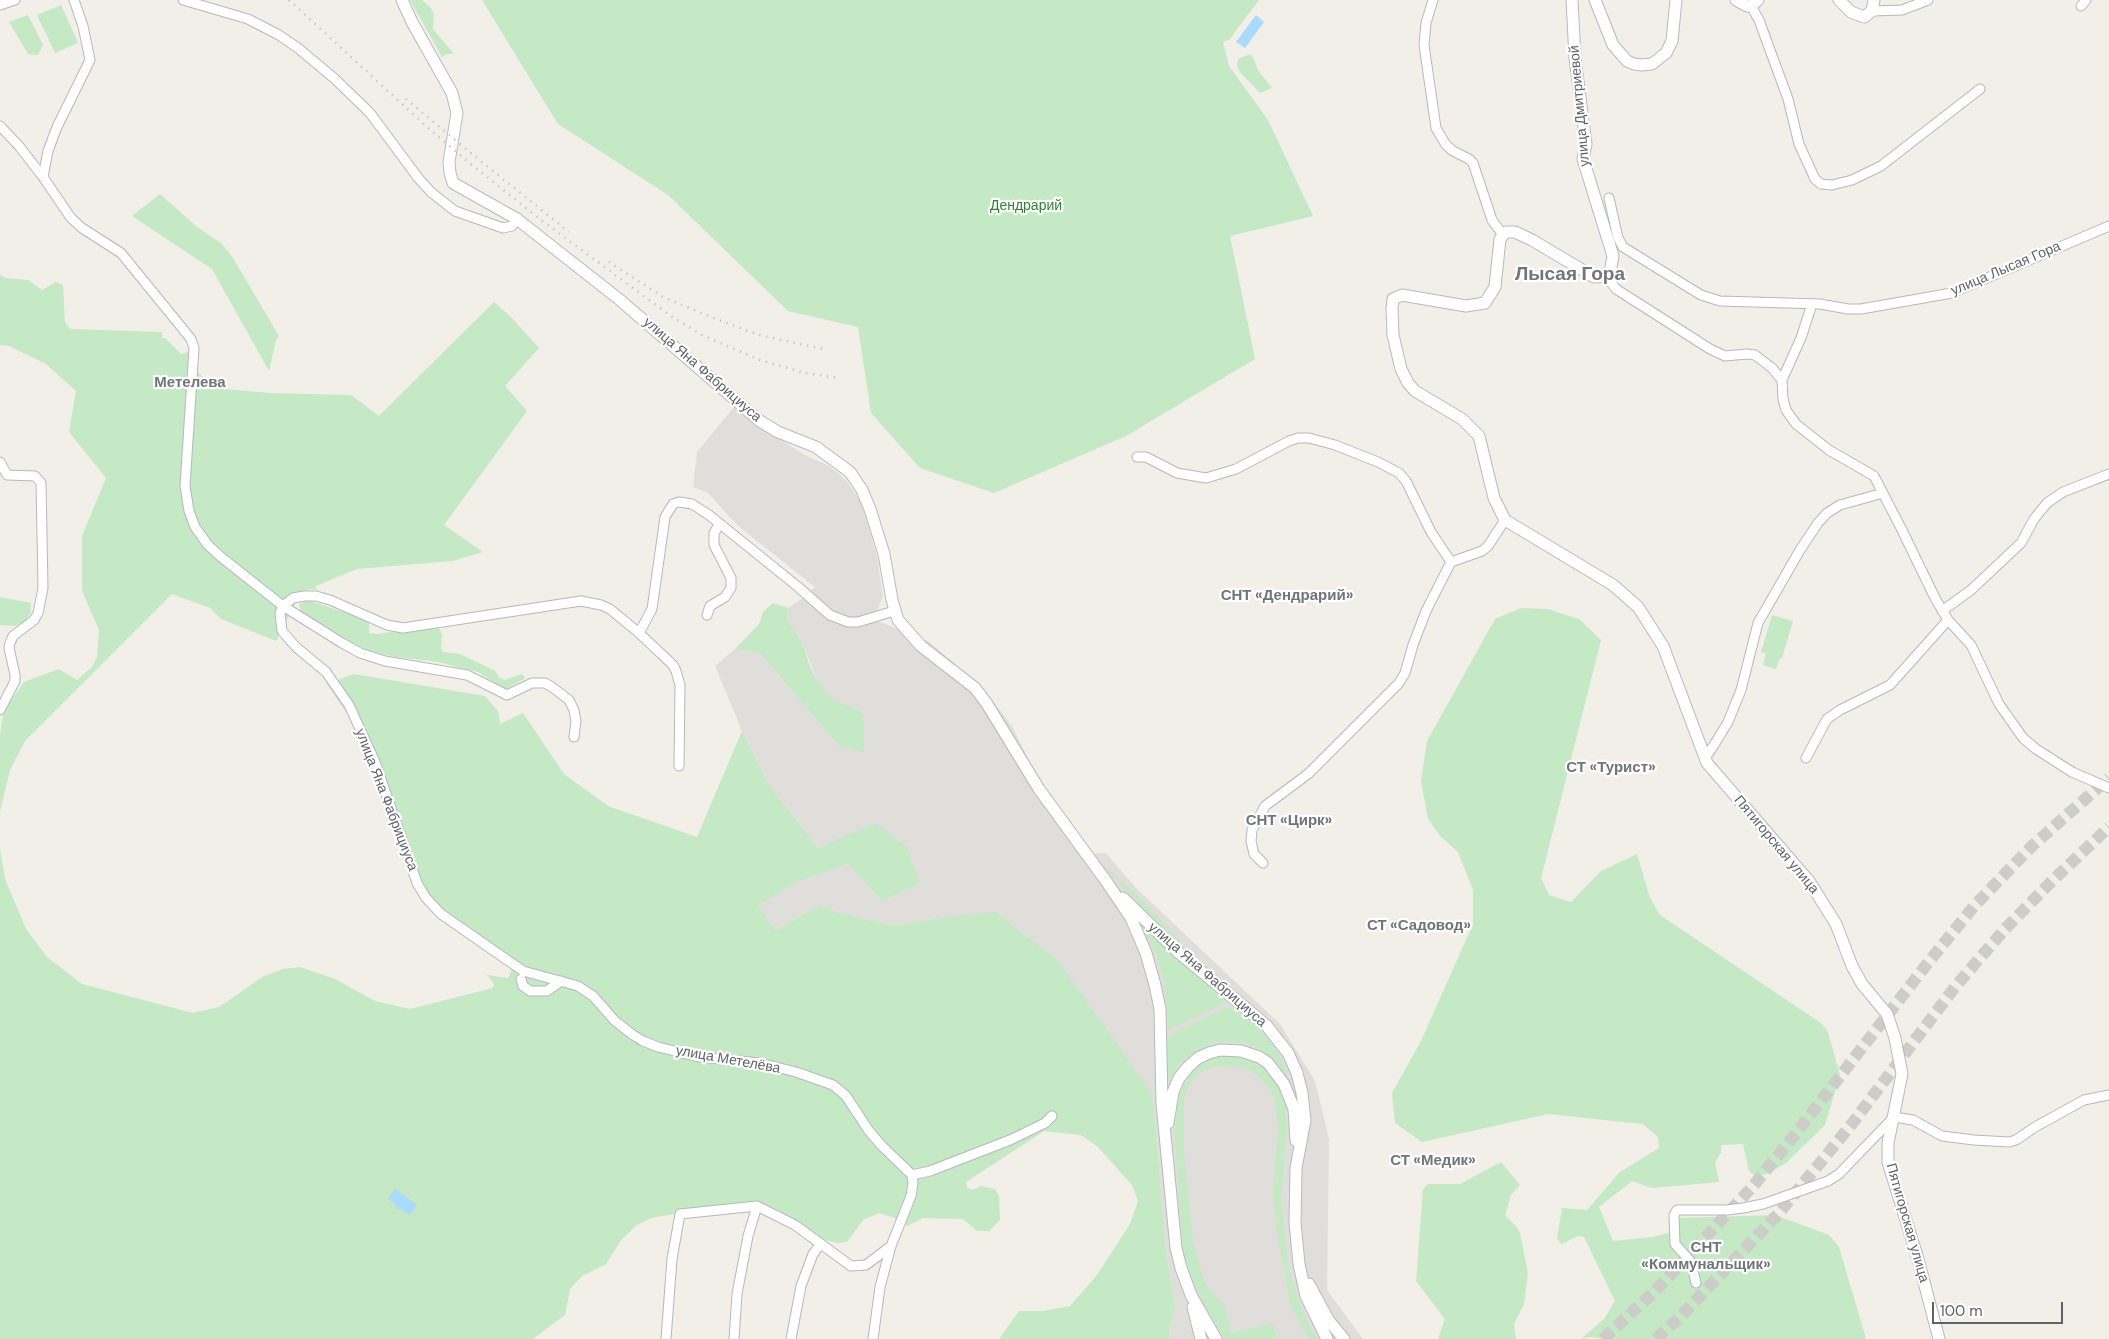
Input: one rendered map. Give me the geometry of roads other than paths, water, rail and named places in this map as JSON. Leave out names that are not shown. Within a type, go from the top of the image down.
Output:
[{"type":"main road","name":"улица Яна Фабрициуса","points":[[402,0],[412,22],[452,93],[457,113],[449,162],[453,183],[517,219],[620,300],[760,421],[778,432],[816,447],[850,472],[862,490],[870,509],[884,554],[894,611],[904,627],[920,646],[974,688],[1044,797],[1106,881],[1130,918],[1146,953],[1156,985],[1160,1017],[1165,1144],[1176,1248],[1191,1295],[1216,1339]]},
{"type":"main road","name":"улица Дмитриевой","points":[[1572,0],[1576,58],[1586,144],[1583,159],[1613,256],[1612,266],[1606,276]]},
{"type":"main road","points":[[1595,0],[1613,46],[1627,61],[1634,64],[1652,64],[1666,53],[1672,41],[1676,0]]},
{"type":"main road","points":[[1736,0],[1743,6],[1754,3]]},
{"type":"main road","points":[[1839,0],[1858,15],[1864,17],[1873,6]]},
{"type":"main road","points":[[1505,520],[1494,498],[1479,436],[1462,419],[1415,391],[1408,383],[1401,369],[1393,335],[1392,303],[1398,296],[1402,295],[1466,306],[1485,303],[1489,299],[1494,286],[1500,239],[1506,232],[1515,232],[1594,277],[1606,276]]},
{"type":"main road","name":"Пятигорская улица","points":[[1505,520],[1613,585],[1638,608],[1663,646],[1704,758],[1717,776],[1768,831],[1810,881],[1836,924],[1852,966],[1862,984],[1887,1014],[1896,1038],[1902,1074],[1888,1144],[1888,1162],[1918,1259],[1939,1339]]},
{"type":"main road","name":"улица Яна Фабрициуса","points":[[1106,881],[1184,957],[1257,1016],[1288,1053],[1297,1072],[1302,1094],[1304,1120],[1296,1168],[1295,1223],[1297,1247],[1306,1296],[1327,1339]]},
{"type":"main road","points":[[1165,1144],[1173,1092],[1188,1067],[1198,1058],[1208,1053],[1220,1050],[1241,1051],[1259,1057],[1268,1064],[1284,1084],[1290,1096],[1296,1122],[1296,1168]]},
{"type":"main road","points":[[1297,1247],[1311,1291],[1329,1321],[1344,1339]]},
{"type":"main road","points":[[1191,1295],[1196,1325],[1201,1339]]},
{"type":"street","points":[[0,6],[15,0]]},
{"type":"street","points":[[43,177],[48,151],[57,127],[90,60],[83,26],[74,0]]},
{"type":"street","points":[[184,0],[248,19],[279,35],[298,48],[370,113],[419,179],[432,193],[455,211],[503,228],[512,226],[517,219]]},
{"type":"street","points":[[1433,0],[1426,23],[1424,45],[1436,128],[1446,145],[1469,159],[1472,163],[1492,220],[1503,235]]},
{"type":"street","points":[[1873,6],[1902,10],[1928,0]]},
{"type":"street","points":[[1754,3],[1788,99],[1799,144],[1815,179],[1821,184],[1832,185],[1852,180],[1881,166],[1980,89]]},
{"type":"street","points":[[0,126],[43,177],[71,218],[82,228],[121,253],[191,339],[194,348],[186,486],[189,511],[195,527],[208,545],[258,588],[283,606],[360,653],[386,661],[467,675],[507,695],[532,683],[545,683],[569,700],[574,710],[576,721],[574,737]]},
{"type":"street","name":"улица Лысая Гора","points":[[1609,198],[1618,238],[1623,247],[1701,295],[1720,301],[1812,304],[1861,309],[1952,294],[2109,226]]},
{"type":"street","points":[[1606,276],[1616,289],[1710,349],[1725,356],[1746,354],[1755,356],[1768,364],[1782,380]]},
{"type":"street","points":[[1812,304],[1801,338],[1782,380],[1783,399],[1786,410],[1796,424],[1837,456],[1874,476],[1942,611],[1971,645],[1999,704],[2023,738],[2036,749],[2072,772],[2109,788]]},
{"type":"street","points":[[1137,457],[1146,457],[1177,473],[1206,478],[1236,469],[1298,438],[1309,438],[1335,445],[1390,467],[1399,473],[1406,481],[1431,532],[1451,562]]},
{"type":"street","points":[[0,462],[7,475],[35,476],[40,483],[43,588],[38,614],[34,620],[13,636],[10,643],[9,648],[15,681],[0,710]]},
{"type":"street","points":[[1942,611],[1971,590],[2021,543],[2034,518],[2047,503],[2064,492],[2109,474]]},
{"type":"street","points":[[1704,758],[1725,727],[1741,690],[1758,624],[1797,554],[1818,522],[1827,513],[1840,505],[1883,493]]},
{"type":"street","points":[[639,633],[652,609],[665,516],[669,509],[679,502],[688,502],[709,515],[830,615],[839,619],[858,622],[894,611]]},
{"type":"street","points":[[1263,863],[1254,854],[1251,841],[1252,830],[1258,817],[1266,806],[1314,768],[1403,678],[1412,645],[1426,611],[1451,562],[1482,551],[1493,539],[1505,520]]},
{"type":"street","points":[[707,615],[710,606],[725,596],[731,588],[731,578],[714,545],[714,533],[719,525]]},
{"type":"street","points":[[283,606],[293,598],[316,596],[330,600],[387,625],[403,628],[581,601],[591,602],[610,609],[673,665],[679,678],[681,736],[679,766]]},
{"type":"street","name":"улица Яна Фабрициуса","points":[[283,606],[280,613],[282,631],[296,647],[326,672],[349,705],[375,762],[418,883],[426,898],[442,914],[522,975],[523,986],[530,991],[547,991],[561,981]]},
{"type":"street","points":[[1806,758],[1827,719],[1840,710],[1890,685],[1948,620]]},
{"type":"street","name":"улица Метелёва","points":[[522,975],[561,981],[578,986],[593,996],[615,1020],[633,1035],[658,1047],[699,1057],[760,1063],[796,1072],[833,1085],[846,1096],[869,1131],[882,1146],[912,1176]]},
{"type":"street","points":[[1696,1283],[1691,1262],[1675,1244],[1674,1215],[1677,1210],[1727,1210],[1743,1208],[1763,1204],[1828,1180],[1839,1174],[1894,1117],[1913,1120],[1942,1136],[1950,1138],[2009,1142],[2016,1140],[2035,1127],[2084,1100],[2109,1095]]},
{"type":"street","points":[[873,1339],[880,1287],[891,1246],[912,1196],[912,1176],[930,1171],[1010,1140],[1045,1123],[1052,1116]]},
{"type":"street","points":[[666,1339],[672,1258],[680,1214],[757,1206],[795,1224],[820,1245],[851,1266],[870,1263],[891,1246]]},
{"type":"street","points":[[734,1339],[737,1294],[748,1236],[757,1206]]},
{"type":"street","points":[[792,1339],[801,1286],[813,1254],[820,1245]]},
{"type":"water","points":[[1256,15],[1264,22],[1245,48],[1236,42]]},
{"type":"water","points":[[395,1189],[417,1205],[410,1215],[401,1209],[396,1209],[396,1204],[388,1199]]},
{"type":"tunnel","points":[[1603,1339],[1656,1290],[1754,1185],[1975,905],[2032,846],[2109,778]]},
{"type":"tunnel","points":[[1656,1339],[1678,1319],[1779,1213],[1851,1125],[1955,987],[2004,930],[2109,827]]},
{"type":"railway","points":[[289,0],[427,127],[467,161],[541,220],[671,316],[702,335],[760,360],[805,373],[839,378]]},
{"type":"railway","points":[[406,99],[569,232]]},
{"type":"railway","points":[[609,262],[663,297],[711,317],[759,335],[823,349]]},
{"type":"district","name":"Лысая Гора","points":[[1570,275]]},
{"type":"district","name":"Метелева","points":[[190,383]]},
{"type":"district","name":"СНТ «Дендрарий»","points":[[1287,596]]},
{"type":"district","name":"СТ «Турист»","points":[[1611,768]]},
{"type":"district","name":"СНТ «Цирк»","points":[[1289,821]]},
{"type":"district","name":"СТ «Садовод»","points":[[1419,926]]},
{"type":"district","name":"СТ «Медик»","points":[[1433,1161]]},
{"type":"district","name":"СНТ «Коммунальщик»","points":[[1706,1256]]},
{"type":"park label","name":"Дендрарий","points":[[1026,206]]}]
